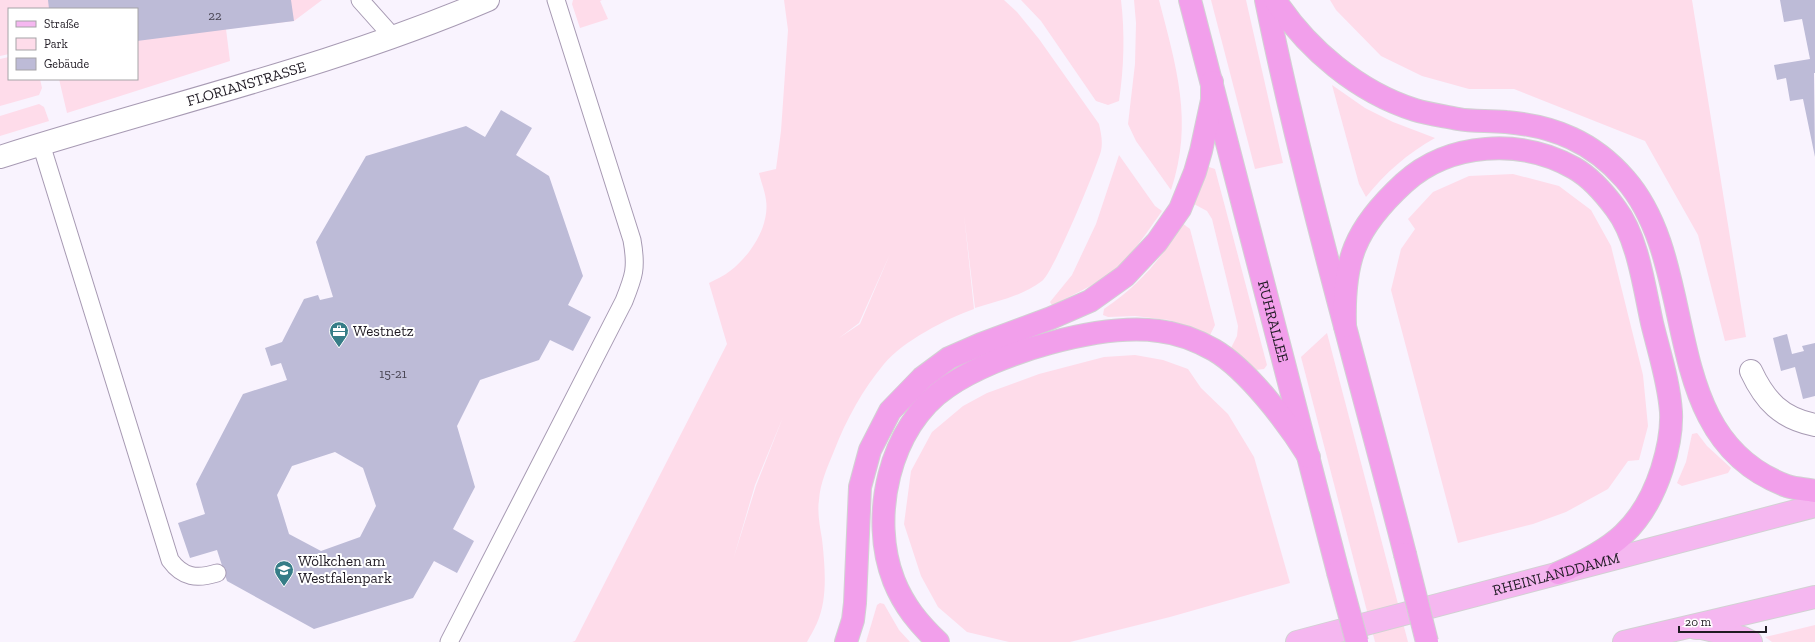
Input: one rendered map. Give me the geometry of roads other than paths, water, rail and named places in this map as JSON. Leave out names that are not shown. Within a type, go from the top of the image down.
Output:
[{"type":"highway","name":"RUHRALLEE","points":[[1190,0],[1356,642]]},
{"type":"highway","points":[[1266,0],[1282,79],[1427,642]]},
{"type":"highway","points":[[1276,0],[1287,18],[1303,38],[1354,80],[1382,96],[1414,110],[1460,120],[1507,122],[1546,128],[1578,140],[1607,159],[1627,180],[1642,201],[1654,228],[1662,252],[1694,382],[1706,412],[1733,450],[1753,469],[1788,486],[1815,491]]},
{"type":"highway","points":[[846,642],[853,620],[856,596],[860,487],[870,450],[890,411],[922,378],[949,358],[980,344],[1051,318],[1090,301],[1126,276],[1157,242],[1180,209],[1201,151],[1212,100],[1212,82]]},
{"type":"highway","points":[[1345,326],[1344,295],[1347,270],[1354,247],[1372,217],[1391,195],[1412,176],[1440,158],[1474,149],[1513,148],[1546,156],[1575,169],[1599,188],[1617,210],[1631,239],[1667,384],[1671,412],[1670,443],[1655,491],[1638,519],[1609,547],[1588,560],[1558,573]]},
{"type":"highway","points":[[938,642],[911,614],[894,581],[885,546],[884,507],[886,485],[890,470],[905,434],[922,410],[946,387],[983,367],[1020,353],[1079,336],[1119,330],[1160,331],[1191,340],[1214,350],[1234,365],[1251,381],[1296,436],[1308,457]]},
{"type":"main road","name":"RHEINLANDDAMM","points":[[1297,642],[1815,506]]},
{"type":"main road","points":[[1624,642],[1815,597]]},
{"type":"main road","points":[[1671,630],[1702,628],[1743,638],[1751,642]]},
{"type":"street","name":"FLORIANSTRASSE","points":[[0,157],[332,58],[393,38],[488,0]]},
{"type":"street","points":[[1751,371],[1759,388],[1772,404],[1791,418],[1815,425]]},
{"type":"lane","points":[[360,0],[393,38]]},
{"type":"lane","points":[[449,642],[624,301],[634,276],[635,258],[632,240],[556,0]]},
{"type":"lane","points":[[41,144],[170,560],[176,568],[192,576],[201,577],[217,572]]},
{"type":"place","name":"Westnetz","points":[[339,348]]},
{"type":"place","name":"Wölkchen am Westfalenpark","points":[[284,587]]}]
